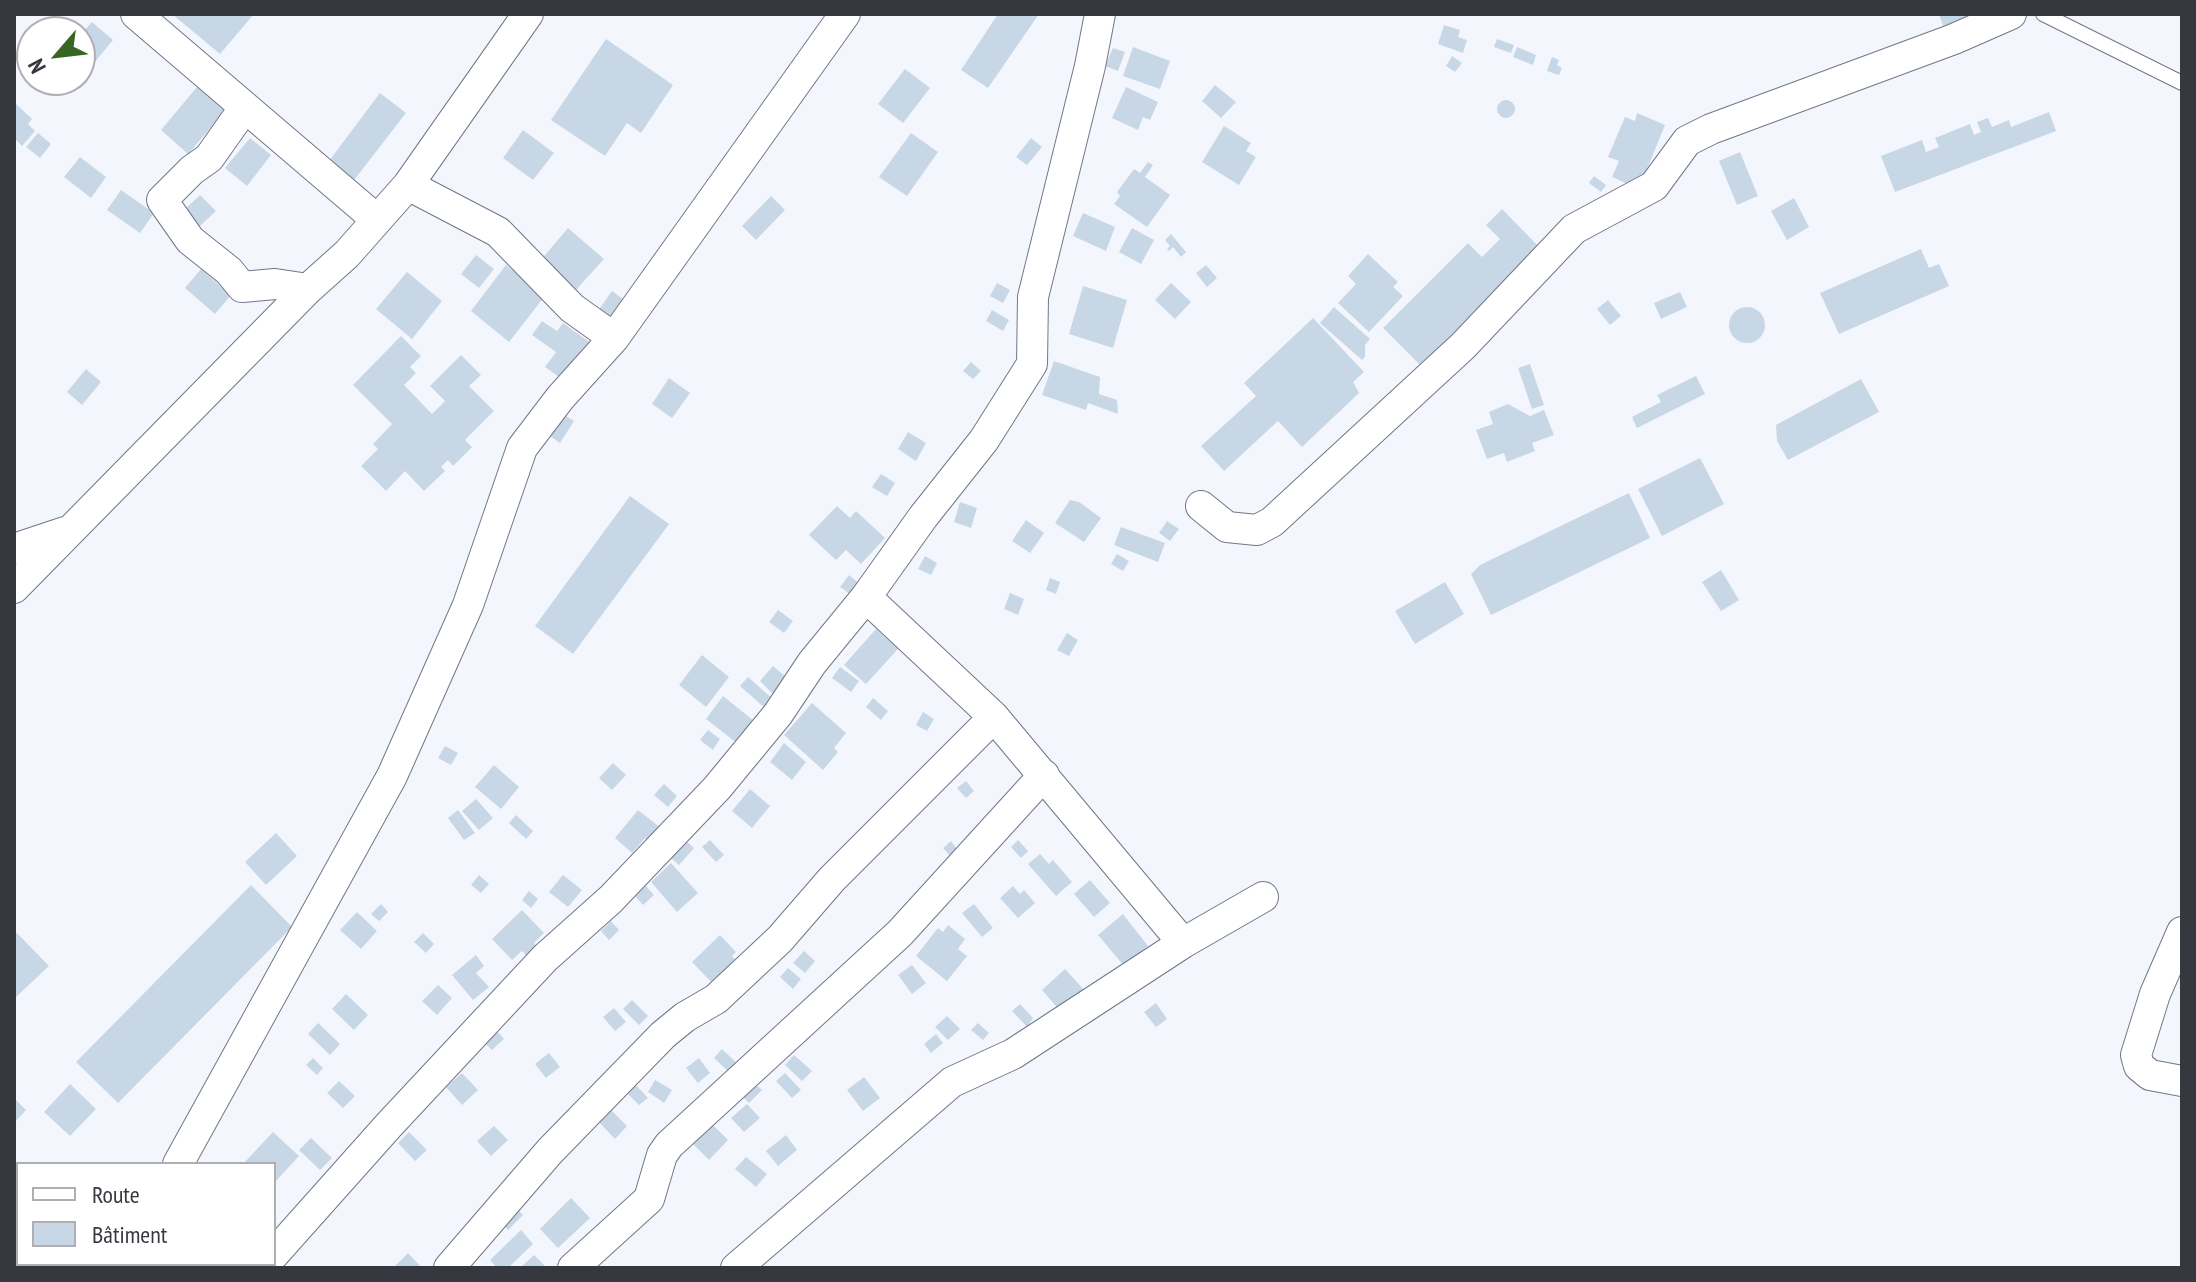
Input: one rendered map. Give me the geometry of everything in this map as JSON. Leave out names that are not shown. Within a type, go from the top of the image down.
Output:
[{"type":"street","points":[[136,14],[376,219]]},
{"type":"street","points":[[14,588],[308,289],[347,254],[408,185],[528,14]]},
{"type":"street","points":[[179,1162],[392,776],[468,605],[522,448],[560,398],[614,338],[845,14]]},
{"type":"street","points":[[276,1252],[545,958],[611,899],[717,788],[778,714],[812,663],[866,597],[923,517],[984,440],[1032,364],[1033,297],[1100,14]]},
{"type":"street","points":[[1201,506],[1227,527],[1257,530],[1272,522],[1463,346],[1574,229],[1654,186],[1687,141],[1711,129],[1954,39],[2011,14]]},
{"type":"street","points":[[245,107],[209,158],[162,200],[190,240],[229,271],[242,287],[275,284],[308,289]]},
{"type":"street","points":[[408,185],[498,232],[572,308],[614,338]]},
{"type":"street","points":[[14,549],[71,530]]},
{"type":"street","points":[[866,597],[994,717],[1183,943]]},
{"type":"street","points":[[449,1268],[550,1151],[663,1035],[685,1017],[716,999],[780,939],[832,879],[994,717]]},
{"type":"street","points":[[573,1268],[649,1199],[662,1155],[669,1145],[900,933],[1044,775]]},
{"type":"street","points":[[736,1268],[952,1082],[1013,1054],[1183,943],[1263,897]]},
{"type":"street","points":[[2182,932],[2155,994],[2136,1055],[2139,1066],[2150,1075],[2182,1081]]},
{"type":"lane","points":[[2043,14],[2182,83]]},
{"type":"building","points":[[172,14],[254,14],[220,54]]},
{"type":"building","points":[[998,14],[1039,14],[988,88],[961,70]]},
{"type":"building","points":[[1939,14],[1980,14],[1944,29]]},
{"type":"building","points":[[96,25],[113,40],[96,61]]},
{"type":"building","points":[[1444,25],[1460,30],[1458,37],[1467,40],[1463,53],[1438,44]]},
{"type":"building","points":[[606,39],[673,85],[641,133],[627,123],[605,156],[551,120]]},
{"type":"building","points":[[1497,39],[1514,45],[1511,53],[1494,47]]},
{"type":"building","points":[[1133,47],[1170,61],[1160,89],[1123,76]]},
{"type":"building","points":[[1517,47],[1536,55],[1533,65],[1513,57]]},
{"type":"building","points":[[1113,48],[1125,52],[1118,71],[1105,66]]},
{"type":"building","points":[[1452,56],[1462,63],[1455,72],[1446,66]]},
{"type":"building","points":[[1552,57],[1559,60],[1557,65],[1562,68],[1559,75],[1547,71]]},
{"type":"building","points":[[905,69],[930,88],[903,123],[878,104]]},
{"type":"building","points":[[1215,85],[1236,102],[1221,118],[1202,101]]},
{"type":"building","points":[[197,87],[225,111],[188,154],[161,130]]},
{"type":"building","points":[[1126,87],[1158,102],[1150,120],[1143,117],[1138,130],[1112,118]]},
{"type":"building","points":[[380,93],[406,113],[351,184],[326,165]]},
{"type":"building","points":[[1506,100],[1515,109],[1506,118],[1497,109]]},
{"type":"building","points":[[14,102],[32,119],[28,124],[35,131],[22,146],[14,138]]},
{"type":"building","points":[[2049,112],[2056,131],[1895,192],[1881,156],[1922,140],[1926,152],[1939,147],[1935,138],[1970,124],[1974,135],[1981,132],[1977,122],[1988,118],[1992,127],[2009,120],[2011,127]]},
{"type":"building","points":[[1637,113],[1665,125],[1639,189],[1612,177],[1619,161],[1608,157],[1625,117],[1635,121]]},
{"type":"building","points":[[1224,126],[1251,143],[1246,151],[1256,157],[1239,185],[1202,162]]},
{"type":"building","points":[[523,130],[554,153],[533,180],[503,158]]},
{"type":"building","points":[[38,133],[51,144],[40,158],[26,147]]},
{"type":"building","points":[[911,133],[938,152],[907,196],[879,177]]},
{"type":"building","points":[[250,138],[271,155],[247,186],[225,168]]},
{"type":"building","points":[[1031,138],[1042,147],[1027,165],[1016,157]]},
{"type":"building","points":[[1740,152],[1758,196],[1737,205],[1719,161]]},
{"type":"building","points":[[80,157],[106,177],[91,198],[64,177]]},
{"type":"building","points":[[1148,162],[1153,165],[1145,177],[1170,195],[1147,227],[1114,204],[1120,196],[1117,192],[1134,169],[1140,173]]},
{"type":"building","points":[[1594,176],[1606,185],[1601,192],[1589,183]]},
{"type":"building","points":[[121,190],[154,213],[140,233],[107,210]]},
{"type":"building","points":[[200,195],[216,211],[200,226],[184,210]]},
{"type":"building","points":[[771,196],[785,210],[756,240],[742,226]]},
{"type":"building","points":[[1794,198],[1809,227],[1787,240],[1771,211]]},
{"type":"building","points":[[1502,209],[1543,251],[1424,369],[1383,328],[1468,243],[1482,257],[1500,239],[1486,225]]},
{"type":"building","points":[[1083,213],[1115,227],[1106,251],[1073,236]]},
{"type":"building","points":[[568,228],[604,259],[575,291],[540,261]]},
{"type":"building","points":[[1132,228],[1154,240],[1141,264],[1119,252]]},
{"type":"building","points":[[1171,234],[1186,252],[1181,257],[1173,247],[1169,251],[1167,249],[1170,246],[1165,240]]},
{"type":"building","points":[[1921,249],[1929,268],[1939,264],[1949,286],[1839,334],[1820,293]]},
{"type":"building","points":[[1368,254],[1398,282],[1393,287],[1403,296],[1369,332],[1338,303],[1356,284],[1348,276]]},
{"type":"building","points":[[476,255],[494,269],[479,288],[461,274]]},
{"type":"building","points":[[506,265],[545,296],[509,342],[471,311]]},
{"type":"building","points":[[1206,265],[1217,278],[1207,287],[1196,273]]},
{"type":"building","points":[[201,269],[231,295],[215,314],[185,288]]},
{"type":"building","points":[[407,272],[442,301],[412,339],[376,309]]},
{"type":"building","points":[[997,283],[1010,290],[1003,303],[990,296]]},
{"type":"building","points":[[1171,283],[1191,302],[1175,319],[1155,300]]},
{"type":"building","points":[[1083,286],[1127,300],[1113,348],[1069,334]]},
{"type":"building","points":[[612,291],[627,302],[609,326],[595,315]]},
{"type":"building","points":[[1680,292],[1687,307],[1661,319],[1654,303]]},
{"type":"building","points":[[1608,300],[1621,316],[1610,325],[1597,309]]},
{"type":"building","points":[[1334,307],[1370,339],[1365,345],[1362,360],[1320,323]]},
{"type":"building","points":[[1747,307],[1760,312],[1765,325],[1760,338],[1747,343],[1734,338],[1729,325],[1734,312]]},
{"type":"building","points":[[992,310],[1009,320],[1003,331],[986,321]]},
{"type":"building","points":[[1313,318],[1364,372],[1353,382],[1359,393],[1302,447],[1278,421],[1224,471],[1201,446],[1256,396],[1244,383]]},
{"type":"building","points":[[542,321],[557,331],[563,323],[592,344],[566,382],[545,367],[556,352],[532,335]]},
{"type":"building","points":[[401,336],[421,356],[410,367],[416,373],[404,385],[432,414],[445,401],[430,386],[461,355],[481,375],[469,386],[494,411],[465,440],[472,447],[453,466],[448,460],[441,467],[445,471],[424,491],[405,471],[386,491],[361,466],[378,449],[373,444],[392,424],[353,385]]},
{"type":"building","points":[[1054,361],[1100,377],[1099,394],[1117,400],[1118,414],[1088,403],[1086,410],[1042,395]]},
{"type":"building","points":[[971,362],[981,371],[973,379],[963,371]]},
{"type":"building","points":[[1530,364],[1544,405],[1532,409],[1518,368]]},
{"type":"building","points":[[86,369],[101,382],[82,405],[67,392]]},
{"type":"building","points":[[1696,376],[1705,394],[1637,428],[1632,417],[1661,402],[1657,395]]},
{"type":"building","points":[[669,378],[690,393],[672,418],[652,404]]},
{"type":"building","points":[[1861,379],[1879,412],[1788,460],[1777,441],[1776,425]]},
{"type":"building","points":[[1508,404],[1530,416],[1544,410],[1554,435],[1532,443],[1535,451],[1507,462],[1504,453],[1487,459],[1476,430],[1493,424],[1489,412]]},
{"type":"building","points":[[564,415],[574,421],[560,443],[550,436]]},
{"type":"building","points":[[908,432],[926,443],[916,461],[898,449]]},
{"type":"building","points":[[1700,458],[1724,504],[1662,536],[1638,489]]},
{"type":"building","points":[[881,474],[895,483],[887,496],[872,487]]},
{"type":"building","points":[[1629,493],[1650,538],[1491,615],[1471,574],[1480,565]]},
{"type":"building","points":[[630,496],[669,524],[573,654],[535,626]]},
{"type":"building","points":[[1070,500],[1079,502],[1101,518],[1084,542],[1055,523]]},
{"type":"building","points":[[960,502],[977,508],[971,528],[954,522]]},
{"type":"building","points":[[837,506],[850,518],[856,511],[885,538],[861,564],[846,550],[836,560],[809,535]]},
{"type":"building","points":[[1026,520],[1044,533],[1030,553],[1012,541]]},
{"type":"building","points":[[1167,521],[1179,529],[1170,541],[1159,533]]},
{"type":"building","points":[[1121,527],[1165,543],[1158,562],[1114,545]]},
{"type":"building","points":[[1117,554],[1129,561],[1123,571],[1111,564]]},
{"type":"building","points":[[925,556],[937,563],[931,575],[918,569]]},
{"type":"building","points":[[1721,570],[1739,600],[1721,611],[1702,582]]},
{"type":"building","points":[[849,575],[861,585],[853,596],[840,587]]},
{"type":"building","points":[[1050,578],[1060,582],[1056,594],[1046,590]]},
{"type":"building","points":[[1445,582],[1464,614],[1415,644],[1395,611]]},
{"type":"building","points":[[1010,593],[1024,599],[1018,615],[1004,609]]},
{"type":"building","points":[[778,610],[793,621],[784,633],[769,622]]},
{"type":"building","points":[[876,629],[898,649],[866,684],[844,665]]},
{"type":"building","points":[[1067,633],[1078,640],[1069,656],[1057,650]]},
{"type":"building","points":[[702,655],[729,677],[706,707],[679,685]]},
{"type":"building","points":[[773,666],[787,678],[773,694],[760,681]]},
{"type":"building","points":[[840,667],[859,681],[851,692],[832,678]]},
{"type":"building","points":[[748,677],[774,700],[766,709],[740,686]]},
{"type":"building","points":[[723,696],[759,725],[742,747],[706,719]]},
{"type":"building","points":[[873,698],[888,711],[881,720],[866,707]]},
{"type":"building","points":[[812,703],[846,733],[834,748],[838,752],[823,770],[784,735]]},
{"type":"building","points":[[923,712],[934,719],[927,731],[916,725]]},
{"type":"building","points":[[708,730],[720,739],[713,750],[700,740]]},
{"type":"building","points":[[784,743],[806,762],[792,780],[770,762]]},
{"type":"building","points":[[445,746],[458,753],[451,765],[438,758]]},
{"type":"building","points":[[613,763],[626,775],[612,790],[599,778]]},
{"type":"building","points":[[494,765],[519,787],[501,809],[475,787]]},
{"type":"building","points":[[966,781],[974,791],[966,798],[957,788]]},
{"type":"building","points":[[664,784],[677,796],[668,807],[654,795]]},
{"type":"building","points":[[750,789],[770,806],[752,828],[732,811]]},
{"type":"building","points":[[476,799],[493,818],[479,830],[462,811]]},
{"type":"building","points":[[458,810],[475,833],[464,840],[448,818]]},
{"type":"building","points":[[638,810],[666,832],[654,846],[645,838],[632,853],[615,838]]},
{"type":"building","points":[[516,815],[533,831],[526,839],[509,823]]},
{"type":"building","points":[[276,833],[297,856],[266,885],[245,862]]},
{"type":"building","points":[[678,834],[694,848],[679,865],[663,851]]},
{"type":"building","points":[[710,840],[724,855],[716,862],[702,847]]},
{"type":"building","points":[[1018,840],[1028,851],[1021,858],[1011,847]]},
{"type":"building","points":[[951,841],[962,856],[955,862],[943,848]]},
{"type":"building","points":[[1040,854],[1049,864],[1053,860],[1072,882],[1056,896],[1028,864]]},
{"type":"building","points":[[671,863],[698,893],[677,912],[651,882]]},
{"type":"building","points":[[479,875],[489,884],[481,893],[471,885]]},
{"type":"building","points":[[563,875],[582,890],[568,907],[549,892]]},
{"type":"building","points":[[1090,880],[1110,903],[1094,917],[1074,894]]},
{"type":"building","points":[[251,885],[292,927],[118,1103],[76,1062]]},
{"type":"building","points":[[646,886],[654,895],[643,905],[635,896]]},
{"type":"building","points":[[1013,886],[1020,894],[1024,890],[1035,903],[1018,918],[1000,898]]},
{"type":"building","points":[[529,891],[538,899],[531,908],[522,900]]},
{"type":"building","points":[[381,904],[388,912],[379,921],[371,914]]},
{"type":"building","points":[[974,904],[993,928],[982,937],[962,913]]},
{"type":"building","points":[[522,910],[544,933],[534,943],[540,950],[530,959],[522,951],[512,960],[492,939]]},
{"type":"building","points":[[357,912],[377,931],[361,949],[340,930]]},
{"type":"building","points":[[1123,914],[1148,946],[1124,966],[1098,935]]},
{"type":"building","points":[[611,921],[619,930],[609,940],[601,931]]},
{"type":"building","points":[[948,925],[965,939],[958,949],[967,956],[947,981],[916,956],[938,928],[943,932]]},
{"type":"building","points":[[17,933],[49,966],[16,997],[14,935]]},
{"type":"building","points":[[423,933],[434,944],[426,953],[414,942]]},
{"type":"building","points":[[720,935],[736,952],[732,956],[741,965],[717,988],[692,962]]},
{"type":"building","points":[[804,951],[815,961],[805,973],[793,963]]},
{"type":"building","points":[[476,955],[484,966],[476,973],[489,987],[473,1000],[452,975]]},
{"type":"building","points":[[912,965],[926,983],[912,994],[898,975]]},
{"type":"building","points":[[788,968],[801,979],[793,989],[780,977]]},
{"type":"building","points":[[1065,969],[1085,991],[1061,1012],[1042,990]]},
{"type":"building","points":[[438,985],[452,998],[437,1015],[422,1001]]},
{"type":"building","points":[[346,994],[368,1015],[354,1030],[332,1009]]},
{"type":"building","points":[[632,1000],[648,1016],[639,1025],[623,1009]]},
{"type":"building","points":[[1156,1003],[1167,1019],[1156,1027],[1144,1012]]},
{"type":"building","points":[[1020,1004],[1033,1018],[1027,1027],[1012,1011]]},
{"type":"building","points":[[614,1008],[626,1022],[615,1031],[603,1017]]},
{"type":"building","points":[[947,1016],[960,1029],[948,1040],[935,1027]]},
{"type":"building","points":[[318,1023],[340,1044],[330,1055],[308,1034]]},
{"type":"building","points":[[978,1023],[989,1033],[983,1040],[971,1030]]},
{"type":"building","points":[[497,1031],[504,1039],[492,1050],[485,1043]]},
{"type":"building","points":[[936,1034],[943,1043],[931,1053],[924,1044]]},
{"type":"building","points":[[722,1049],[739,1065],[731,1074],[714,1058]]},
{"type":"building","points":[[549,1053],[560,1067],[546,1078],[535,1064]]},
{"type":"building","points":[[794,1055],[812,1071],[802,1081],[785,1065]]},
{"type":"building","points":[[313,1058],[323,1068],[317,1075],[306,1065]]},
{"type":"building","points":[[699,1058],[710,1073],[698,1083],[686,1068]]},
{"type":"building","points":[[462,1073],[478,1090],[462,1105],[446,1087]]},
{"type":"building","points":[[785,1073],[801,1090],[792,1098],[776,1081]]},
{"type":"building","points":[[864,1077],[880,1098],[863,1111],[847,1090]]},
{"type":"building","points":[[655,1080],[672,1090],[664,1103],[648,1092]]},
{"type":"building","points":[[751,1080],[762,1090],[749,1103],[739,1093]]},
{"type":"building","points":[[339,1081],[355,1096],[343,1108],[327,1093]]},
{"type":"building","points":[[70,1084],[96,1109],[70,1136],[44,1112]]},
{"type":"building","points":[[635,1084],[648,1098],[639,1105],[626,1092]]},
{"type":"building","points":[[14,1098],[26,1110],[14,1123]]},
{"type":"building","points":[[747,1104],[760,1118],[744,1132],[731,1118]]},
{"type":"building","points":[[608,1107],[627,1126],[615,1139],[596,1119]]},
{"type":"building","points":[[712,1124],[728,1140],[709,1160],[693,1144]]},
{"type":"building","points":[[494,1126],[508,1140],[491,1156],[477,1141]]},
{"type":"building","points":[[273,1132],[299,1156],[276,1181],[276,1162],[245,1162]]},
{"type":"building","points":[[409,1132],[427,1150],[415,1161],[398,1143]]},
{"type":"building","points":[[786,1135],[797,1150],[778,1166],[766,1151]]},
{"type":"building","points":[[311,1138],[332,1158],[320,1170],[299,1150]]},
{"type":"building","points":[[746,1157],[767,1174],[756,1187],[735,1169]]},
{"type":"building","points":[[571,1198],[590,1218],[558,1248],[540,1229]]},
{"type":"building","points":[[513,1205],[523,1215],[508,1230],[498,1220]]},
{"type":"building","points":[[521,1230],[533,1244],[508,1268],[497,1268],[490,1260]]},
{"type":"building","points":[[408,1253],[422,1268],[393,1268]]},
{"type":"building","points":[[534,1255],[547,1268],[520,1268]]},
{"type":"building","points":[[176,1266],[211,1266],[209,1268],[175,1268]]}]
